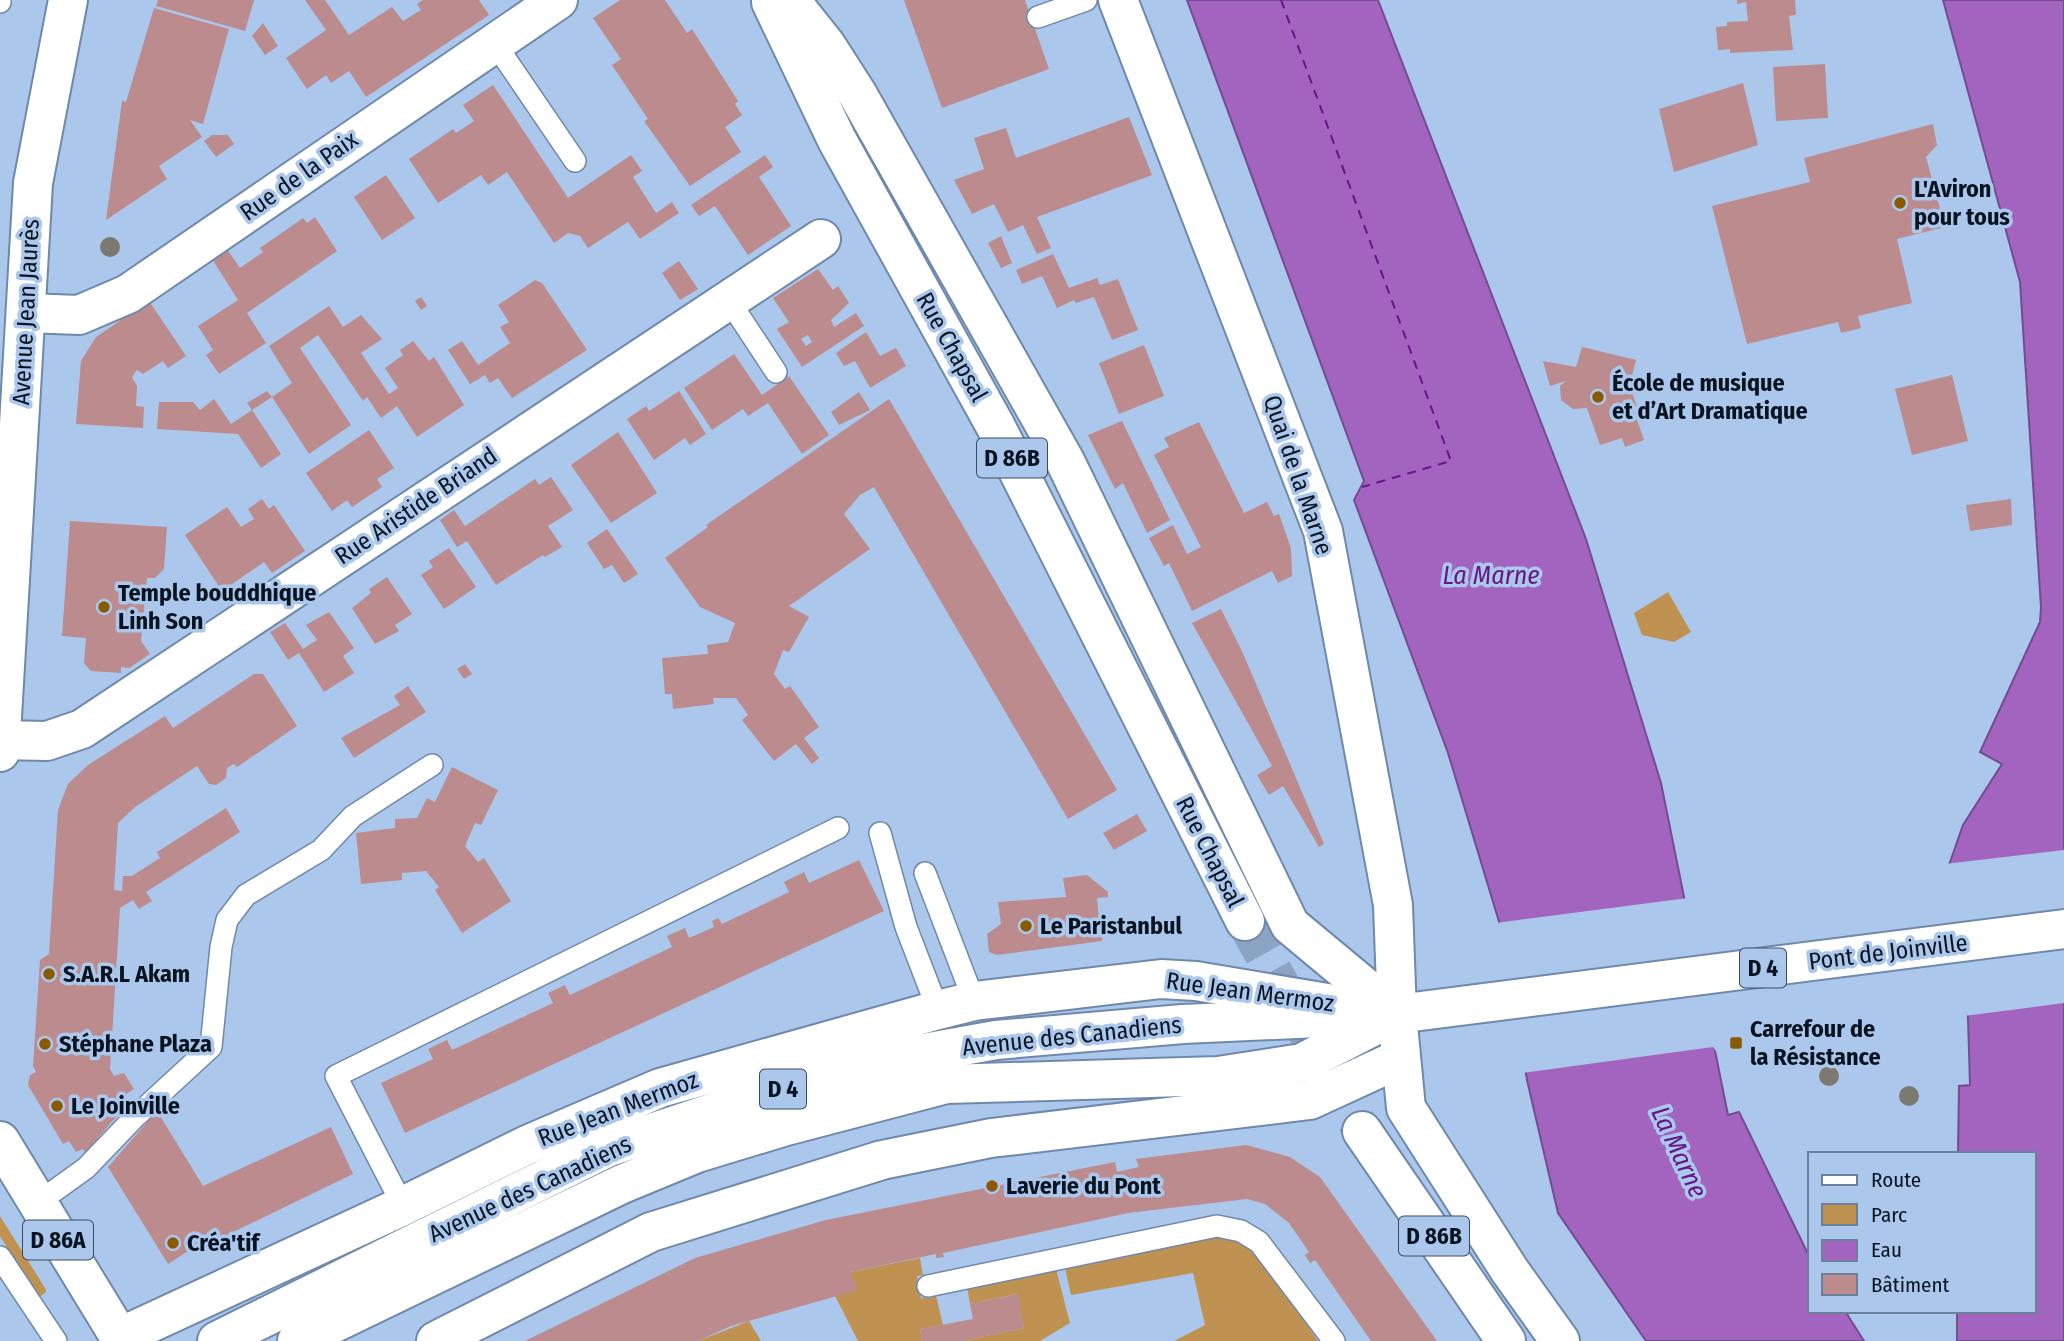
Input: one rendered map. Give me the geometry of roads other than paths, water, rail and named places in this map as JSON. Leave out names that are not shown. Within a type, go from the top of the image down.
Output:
[{"type":"main road","name":"Avenue Jean Jaurès","points":[[1,746],[33,183],[68,0]]},
{"type":"main road","name":"Rue de la Paix","points":[[27,313],[79,315],[128,295],[558,0]]},
{"type":"main road","name":"Rue Chapsal","points":[[771,0],[837,140],[996,427],[1245,921]]},
{"type":"main road","points":[[790,0],[826,45],[858,95],[1065,461],[1290,925],[1398,1014]]},
{"type":"main road","name":"Quai de la Marne","points":[[1118,0],[1323,531],[1392,905],[1399,1059],[1406,1108],[1510,1271],[1560,1341]]},
{"type":"main road","name":"Rue Aristide Briand","points":[[1,746],[47,741],[82,729],[821,239]]},
{"type":"main road","name":"Pont de Joinville","points":[[1398,1014],[2064,929]]},
{"type":"main road","name":"Rue Jean Mermoz","points":[[121,1339],[527,1145],[660,1088],[956,1005],[1161,979],[1196,981],[1398,1014]]},
{"type":"main road","name":"Avenue des Canadiens","points":[[297,1341],[622,1184],[697,1153],[786,1126],[946,1084],[1218,1076],[1302,1063],[1398,1014]]},
{"type":"main road","name":"Avenue des Canadiens","points":[[217,1341],[609,1147],[790,1087],[913,1055],[996,1040],[1183,1024],[1398,1014]]},
{"type":"main road","points":[[436,1341],[651,1232],[882,1160],[991,1138],[1310,1100],[1399,1059]]},
{"type":"main road","name":"D 86B","points":[[1362,1131],[1506,1341]]},
{"type":"main road","name":"D 86A","points":[[0,1141],[36,1204],[121,1339]]},
{"type":"lane","points":[[1038,17],[1086,0]]},
{"type":"lane","points":[[494,42],[575,161]]},
{"type":"lane","points":[[727,299],[776,372]]},
{"type":"lane","points":[[36,1204],[86,1168],[135,1116],[211,1047],[220,947],[227,920],[246,895],[321,850],[353,816],[432,765]]},
{"type":"lane","points":[[403,1206],[337,1076],[838,828]]},
{"type":"lane","points":[[880,833],[906,927],[956,1005]]},
{"type":"lane","points":[[925,873],[956,1005]]},
{"type":"lane","points":[[928,1286],[1217,1226],[1241,1231],[1259,1242],[1334,1341]]},
{"type":"lane","points":[[0,1257],[56,1341]]},
{"type":"water","name":"La Marne","points":[[1187,0],[1378,0],[1586,539],[1661,783],[1728,1115],[1739,1112],[1808,1254],[1808,1313],[1846,1313],[1864,1341],[1646,1341],[1558,1213],[1527,1080],[1500,925],[1448,753],[1354,500],[1364,481]]},
{"type":"water","points":[[1943,0],[2064,0],[2064,1341],[1957,1341],[1957,1313],[2036,1313],[2036,1152],[1958,1152],[1959,1086],[1970,1085],[1968,1018],[1949,865],[1963,825],[2002,764],[1980,752],[2040,622],[2020,282]]},
{"type":"tunnel","points":[[1245,921],[1362,1131]]},
{"type":"place","name":"L'Aviron pour tous","points":[[1900,203]]},
{"type":"place","name":"École de musique et d’Art Dramatique","points":[[1598,397]]},
{"type":"place","name":"Temple bouddhique Linh Son","points":[[104,607]]},
{"type":"place","name":"Le Paristanbul","points":[[1026,926]]},
{"type":"place","name":"S.A.R.L Akam","points":[[49,974]]},
{"type":"place","name":"Carrefour de la Résistance","points":[[1736,1043]]},
{"type":"place","name":"Stéphane Plaza","points":[[45,1044]]},
{"type":"place","name":"Le Joinville","points":[[57,1106]]},
{"type":"place","name":"Laverie du Pont","points":[[992,1186]]},
{"type":"place","name":"Créa'tif","points":[[173,1243]]}]
